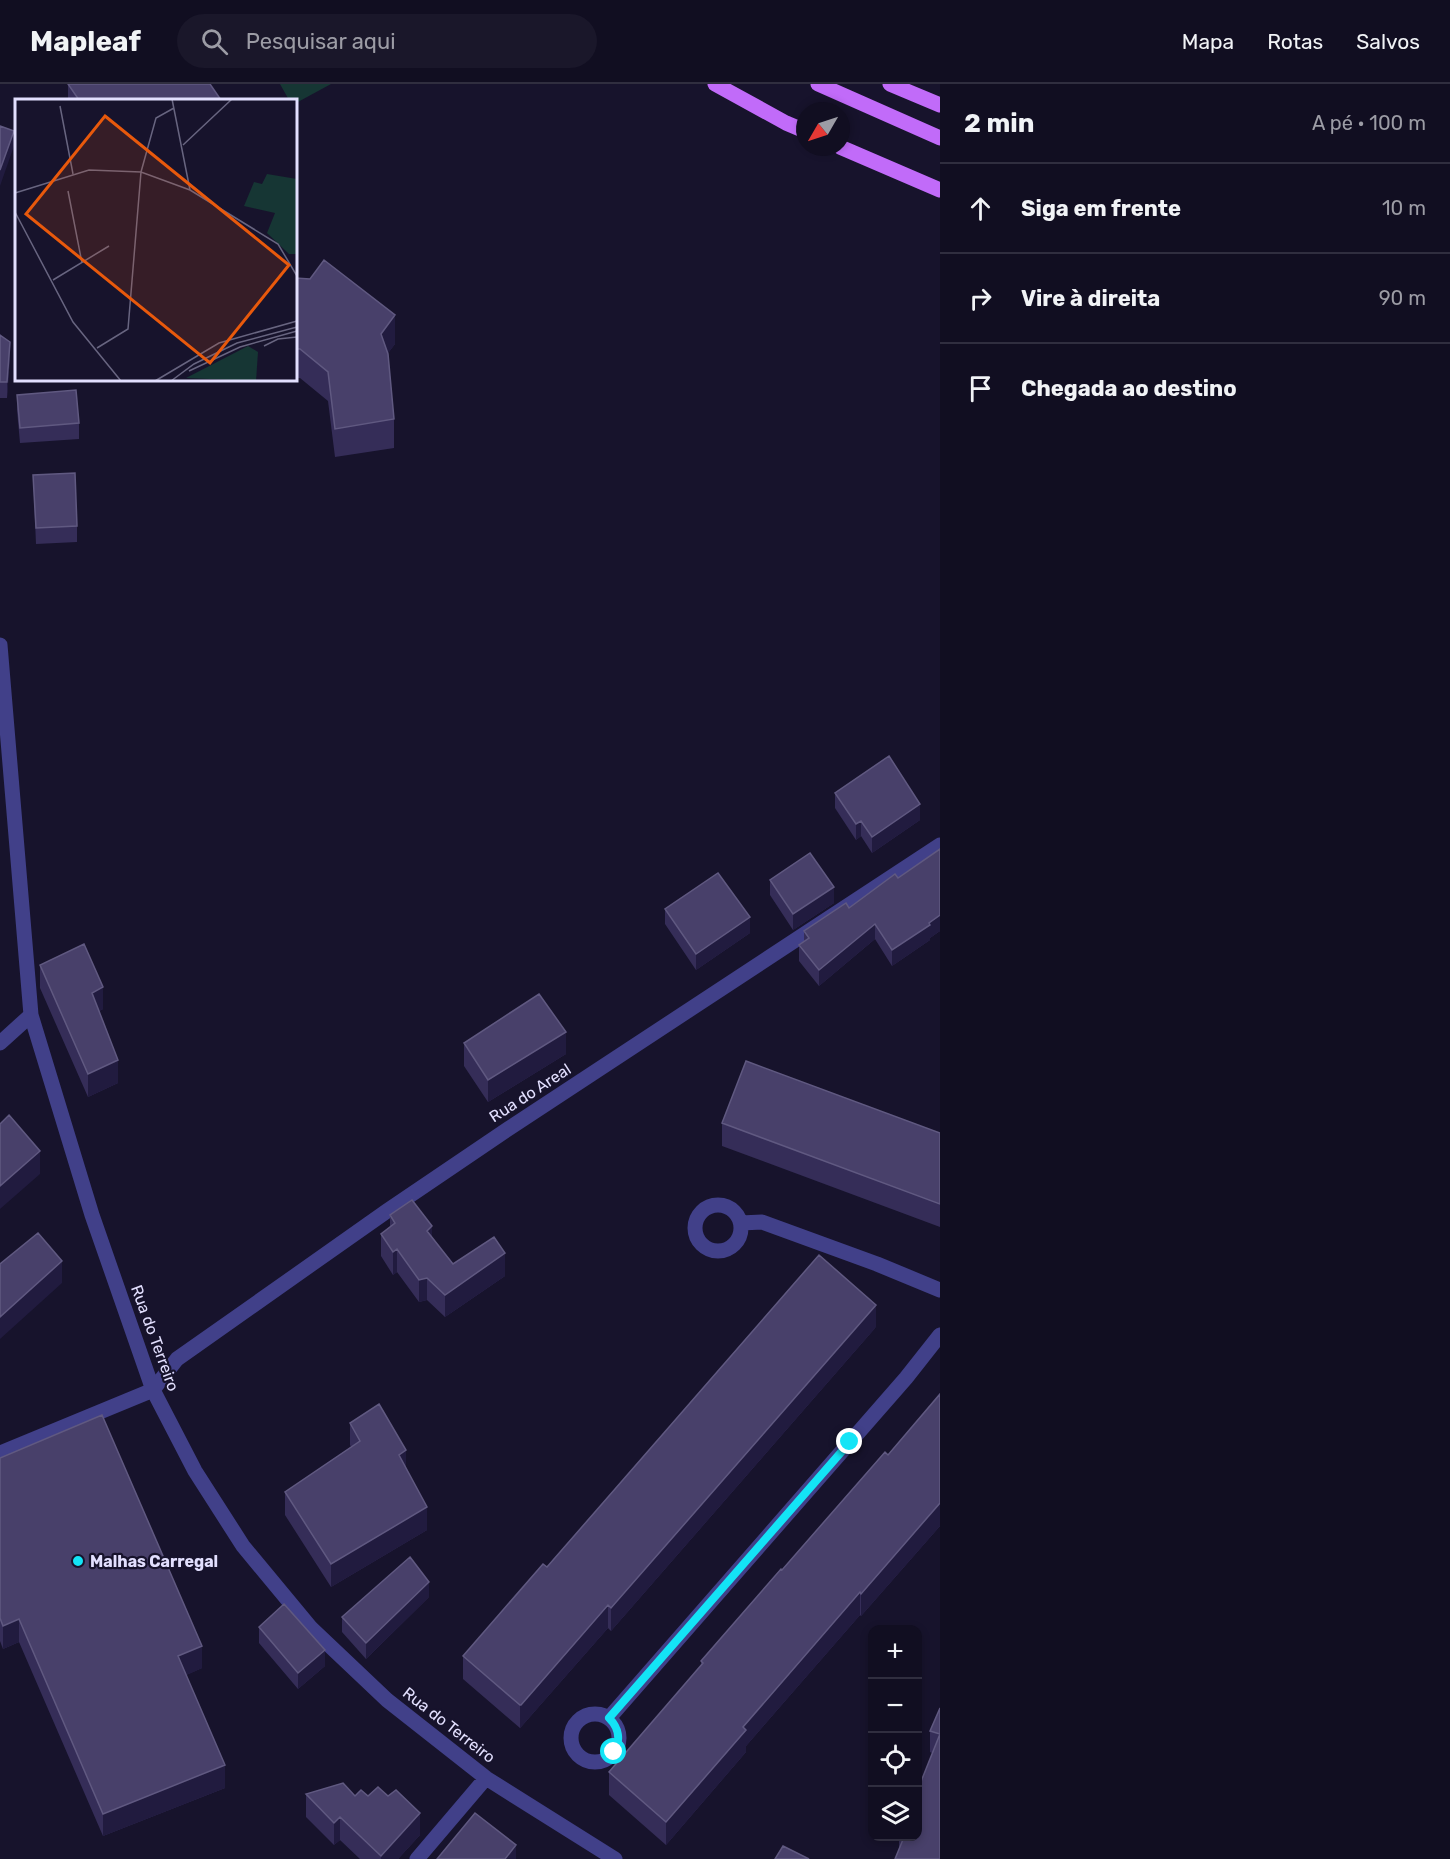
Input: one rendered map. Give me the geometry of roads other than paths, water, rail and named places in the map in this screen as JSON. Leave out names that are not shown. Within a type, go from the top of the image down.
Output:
[{"type":"main road","points":[[715,84],[796,126]]},
{"type":"main road","points":[[818,84],[940,138]]},
{"type":"main road","points":[[890,84],[940,105]]},
{"type":"main road","points":[[850,151],[940,190]]},
{"type":"street","name":"Rua do Terreiro","points":[[0,645],[31,1015],[92,1215],[153,1390],[195,1471],[243,1546],[311,1628],[387,1700],[486,1778],[615,1859]]},
{"type":"street","name":"Rua do Areal","points":[[153,1390],[177,1359],[387,1211],[940,845]]},
{"type":"street","points":[[0,1043],[31,1015]]},
{"type":"street","points":[[741,1223],[762,1222],[877,1264],[940,1290]]},
{"type":"street","points":[[609,1718],[906,1378],[940,1335]]},
{"type":"street","points":[[0,1453],[153,1390]]},
{"type":"street","points":[[417,1859],[486,1778]]},
{"type":"place","name":"Malhas Carregal","points":[[78,1561]]}]
